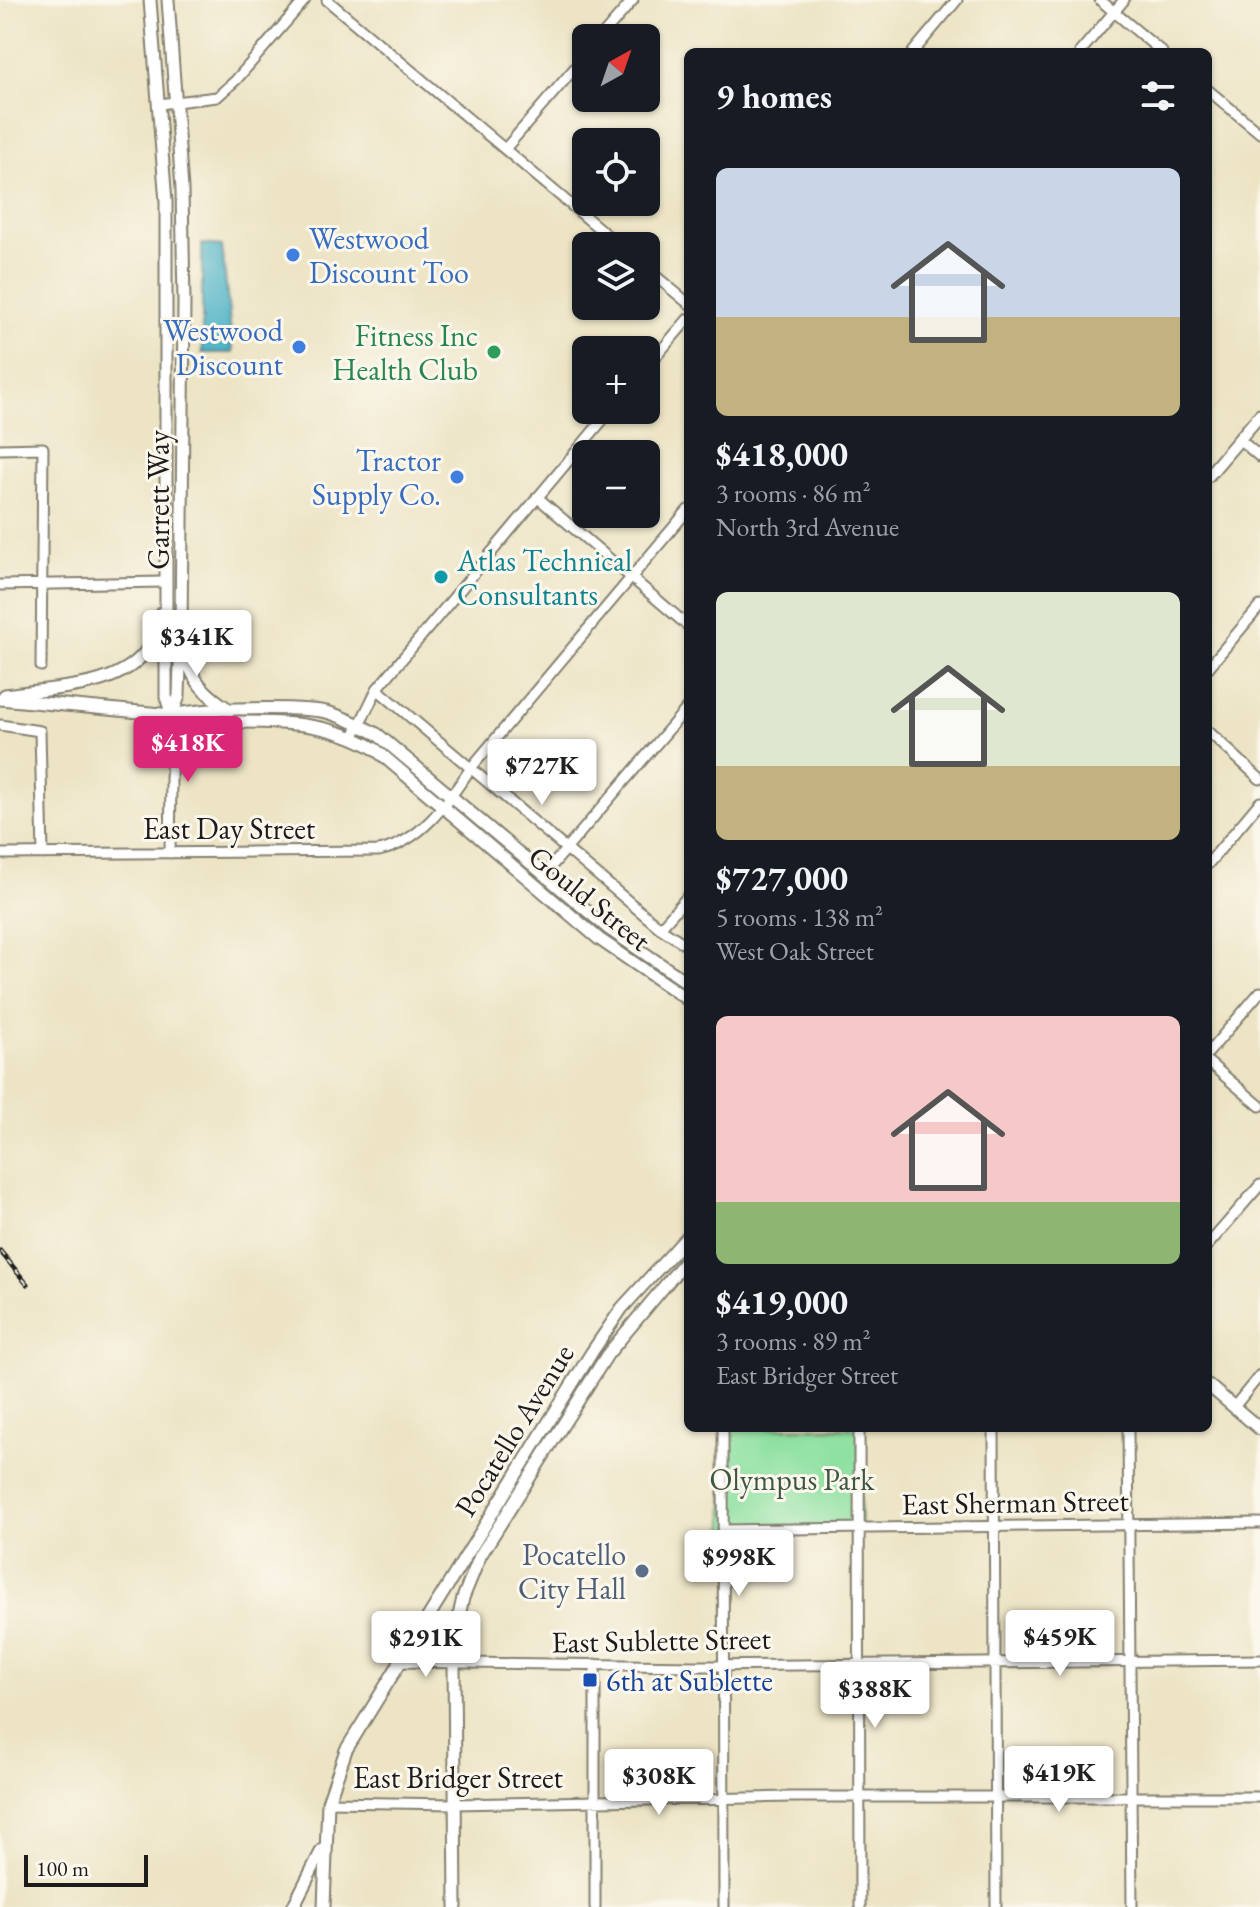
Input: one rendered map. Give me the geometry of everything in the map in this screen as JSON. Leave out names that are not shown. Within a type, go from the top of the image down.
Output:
[{"type":"main road","name":"Garrett Way","points":[[150,0],[166,202],[164,582],[166,697],[172,715]]},
{"type":"main road","name":"Garrett Way","points":[[168,0],[176,104],[184,302],[181,634],[179,696],[172,715]]},
{"type":"main road","points":[[1212,471],[1260,415]]},
{"type":"main road","points":[[0,697],[100,681],[129,669],[150,646],[165,608]]},
{"type":"main road","points":[[181,634],[193,675],[201,689],[232,711]]},
{"type":"main road","points":[[0,697],[172,715],[191,722],[327,727],[354,736]]},
{"type":"main road","name":"Gould Street","points":[[172,715],[191,710],[307,711],[329,713],[358,724],[377,734],[627,943],[684,980]]},
{"type":"main road","name":"Gould Street","points":[[354,736],[375,749],[599,939],[684,997]]},
{"type":"main road","name":"Pocatello Avenue","points":[[324,1907],[328,1802],[346,1750],[603,1334],[684,1240]]},
{"type":"main road","name":"Pocatello Avenue","points":[[456,1907],[454,1663],[456,1629],[463,1598],[480,1556],[607,1355],[684,1263]]},
{"type":"main road","points":[[1212,1388],[1260,1429]]},
{"type":"main road","points":[[293,1907],[324,1846]]},
{"type":"street","points":[[159,104],[217,97],[236,80],[305,0]]},
{"type":"street","points":[[327,0],[603,232]]},
{"type":"street","points":[[612,24],[633,0]]},
{"type":"street","points":[[916,48],[957,0]]},
{"type":"street","points":[[1100,0],[1157,48]]},
{"type":"street","points":[[1083,48],[1124,0]]},
{"type":"street","points":[[505,149],[572,71]]},
{"type":"street","points":[[1212,94],[1260,133]]},
{"type":"street","points":[[660,280],[684,300]]},
{"type":"street","points":[[660,352],[684,324]]},
{"type":"street","points":[[354,736],[377,689],[599,424]]},
{"type":"street","points":[[1239,439],[1260,457]]},
{"type":"street","points":[[0,449],[43,448],[41,666]]},
{"type":"street","points":[[537,497],[684,623]]},
{"type":"street","name":"East Day Street","points":[[0,854],[379,851],[400,846],[426,827],[471,768],[684,515]]},
{"type":"street","points":[[0,585],[164,582]]},
{"type":"street","points":[[1212,663],[1260,606]]},
{"type":"street","points":[[377,689],[660,928],[684,943]]},
{"type":"street","points":[[544,875],[684,712]]},
{"type":"street","points":[[170,853],[172,715]]},
{"type":"street","points":[[0,725],[40,731],[43,854]]},
{"type":"street","points":[[1212,735],[1260,779]]},
{"type":"street","points":[[1212,859],[1260,802]]},
{"type":"street","points":[[660,928],[684,901]]},
{"type":"street","points":[[1212,1048],[1260,992]]},
{"type":"street","points":[[1212,1065],[1260,1106]]},
{"type":"street","points":[[1212,1240],[1260,1185]]},
{"type":"street","points":[[676,1249],[684,1255]]},
{"type":"street","points":[[1234,1407],[1260,1375]]},
{"type":"street","points":[[723,1432],[724,1907]]},
{"type":"street","points":[[859,1432],[860,1907]]},
{"type":"street","points":[[994,1432],[996,1907]]},
{"type":"street","points":[[1128,1432],[1132,1907]]},
{"type":"street","name":"East Sherman Street","points":[[724,1530],[1260,1523]]},
{"type":"street","name":"East Sublette Street","points":[[398,1662],[722,1665],[1260,1660]]},
{"type":"street","points":[[595,1664],[595,1907]]},
{"type":"street","name":"East Bridger Street","points":[[328,1802],[455,1804],[595,1799],[1260,1797]]},
{"type":"green space","name":"Olympus Park","points":[[723,1432],[859,1432],[861,1528],[724,1530]]},
{"type":"water","points":[[202,244],[222,246],[233,353],[202,353]]},
{"type":"railway","points":[[0,1251],[27,1284]]},
{"type":"place","name":"Westwood Discount Too","points":[[293,255]]},
{"type":"place","name":"Westwood Discount","points":[[299,347]]},
{"type":"place","name":"Fitness Inc Health Club","points":[[494,352]]},
{"type":"place","name":"Tractor Supply Co.","points":[[457,477]]},
{"type":"place","name":"Atlas Technical Consultants","points":[[441,577]]},
{"type":"place","name":"Pocatello City Hall","points":[[642,1571]]},
{"type":"place","name":"6th at Sublette","points":[[590,1680]]}]
